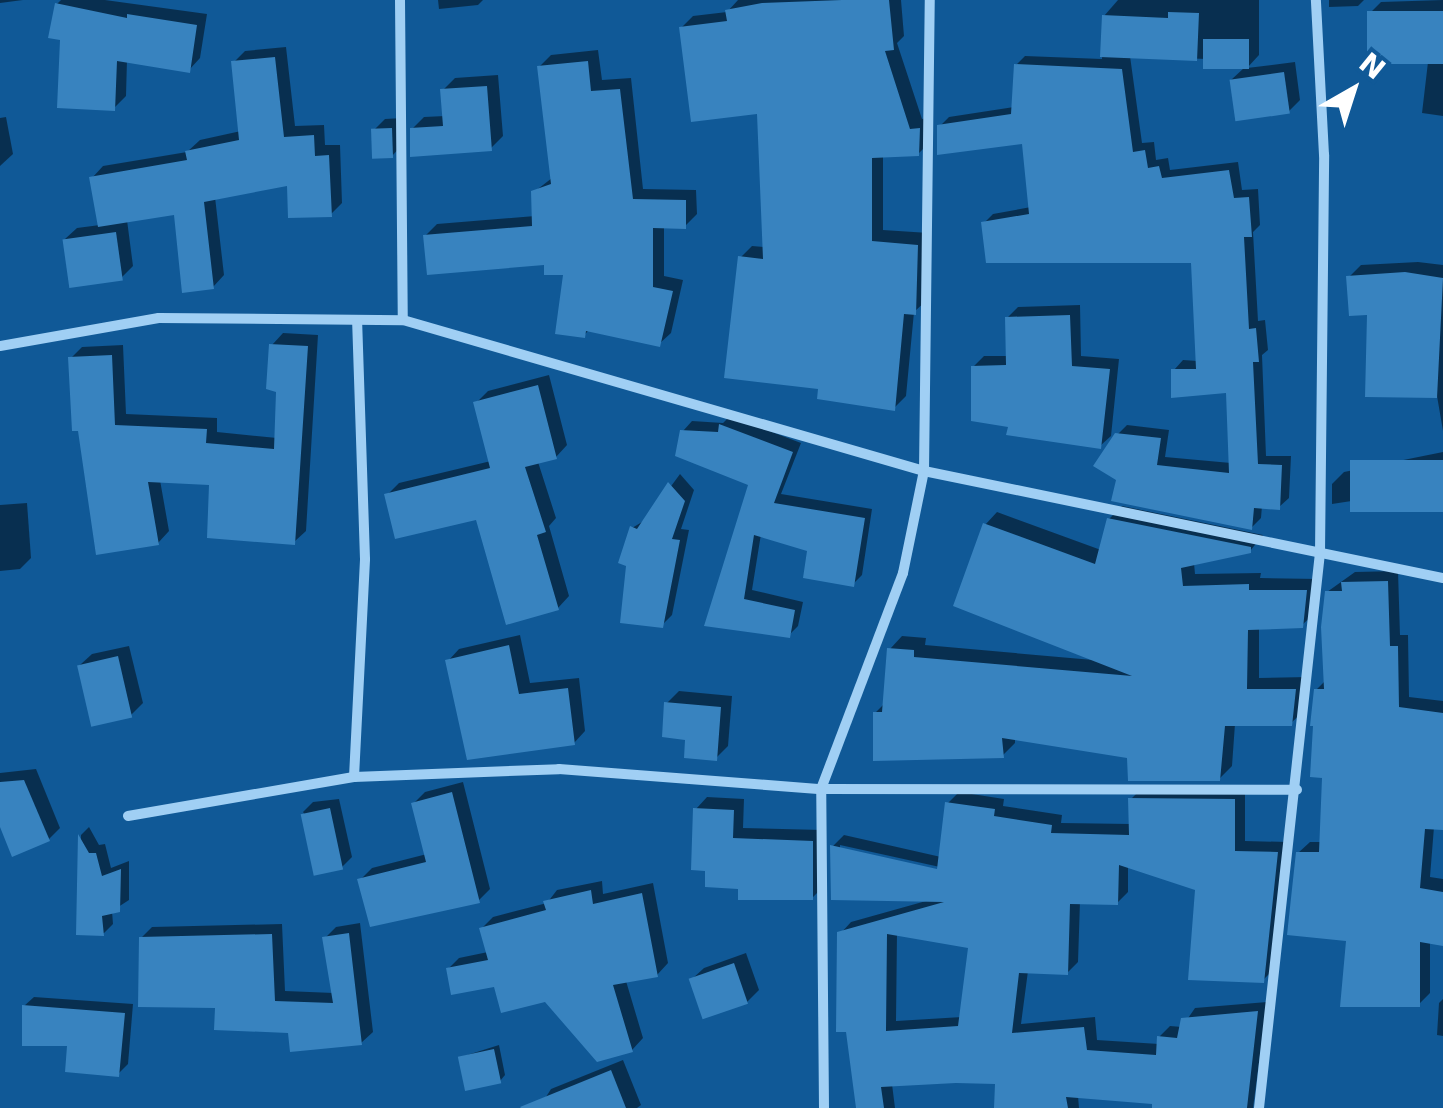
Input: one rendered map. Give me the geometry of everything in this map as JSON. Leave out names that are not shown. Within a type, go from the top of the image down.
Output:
[{"type":"street","points":[[400,0],[402,320]]},
{"type":"street","points":[[824,1108],[820,790],[903,573],[924,470],[930,0]]},
{"type":"street","points":[[1259,1108],[1297,790],[1320,553],[1324,155],[1316,0]]},
{"type":"street","points":[[0,346],[159,318],[402,320],[924,470],[1443,578]]},
{"type":"street","points":[[354,777],[366,559],[358,320]]},
{"type":"street","points":[[128,816],[354,777],[559,769],[820,790],[1297,790]]},
{"type":"building","points":[[889,0],[894,50],[885,51],[910,129],[920,128],[919,156],[872,158],[872,241],[918,245],[916,315],[904,314],[895,411],[817,399],[818,389],[724,378],[738,256],[763,259],[757,114],[691,122],[679,27],[727,21],[725,10],[762,3]]},
{"type":"building","points":[[55,3],[127,18],[127,14],[197,25],[190,73],[117,61],[115,111],[57,108],[60,40],[48,38]]},
{"type":"building","points":[[1367,11],[1443,11],[1443,64],[1367,64]]},
{"type":"building","points":[[1168,12],[1199,13],[1197,61],[1100,57],[1102,15],[1168,18]]},
{"type":"building","points":[[1203,39],[1249,39],[1249,69],[1203,69]]},
{"type":"building","points":[[275,57],[284,137],[314,135],[315,156],[329,155],[332,217],[288,218],[287,186],[204,202],[214,289],[182,293],[174,215],[98,227],[89,177],[187,160],[185,151],[239,140],[231,61]]},
{"type":"building","points":[[588,61],[591,91],[620,89],[633,199],[686,200],[686,229],[653,228],[653,287],[673,291],[660,347],[586,331],[585,338],[555,334],[563,275],[544,275],[544,265],[427,275],[423,235],[532,226],[531,191],[551,184],[537,66]]},
{"type":"building","points":[[1014,64],[1122,69],[1133,152],[1145,150],[1148,168],[1159,166],[1162,178],[1229,170],[1234,198],[1249,197],[1252,237],[1244,237],[1249,329],[1256,328],[1259,362],[1253,362],[1258,464],[1282,465],[1280,510],[1254,508],[1252,530],[1111,501],[1116,480],[1093,466],[1115,433],[1161,438],[1157,465],[1229,473],[1226,393],[1171,398],[1171,369],[1196,369],[1191,263],[986,263],[981,222],[1029,214],[1022,144],[937,155],[937,125],[1011,114]]},
{"type":"building","points":[[1284,72],[1290,114],[1235,121],[1230,80]]},
{"type":"building","points":[[487,86],[492,151],[410,157],[410,128],[443,126],[440,89]]},
{"type":"building","points":[[392,128],[393,158],[372,159],[371,129]]},
{"type":"building","points":[[116,232],[123,281],[69,288],[63,240]]},
{"type":"building","points":[[1405,272],[1443,278],[1437,398],[1365,397],[1367,315],[1349,316],[1346,276]]},
{"type":"building","points":[[1070,315],[1072,366],[1110,369],[1101,449],[1006,435],[1008,427],[971,421],[971,366],[1006,365],[1005,317]]},
{"type":"building","points":[[269,344],[308,346],[295,545],[207,538],[209,485],[148,482],[159,545],[96,555],[78,431],[72,431],[68,357],[112,355],[115,425],[207,429],[206,443],[274,449],[276,392],[266,389]]},
{"type":"building","points":[[538,385],[557,459],[525,467],[546,532],[537,535],[559,610],[506,625],[476,520],[395,539],[384,494],[490,468],[473,402]]},
{"type":"building","points":[[719,424],[793,452],[774,503],[865,518],[854,587],[803,578],[807,551],[754,535],[744,599],[795,610],[790,638],[704,626],[748,485],[675,456],[680,430],[718,432]]},
{"type":"building","points":[[1350,460],[1443,460],[1443,512],[1350,512]]},
{"type":"building","points":[[668,482],[685,501],[672,539],[680,540],[663,628],[620,623],[626,566],[618,563],[630,526],[637,529]]},
{"type":"building","points":[[1107,518],[1251,547],[1251,553],[1181,568],[1183,586],[1249,584],[1249,590],[1307,590],[1303,628],[1248,630],[1247,689],[1296,689],[1292,726],[1225,726],[1220,781],[1128,781],[1127,758],[1002,738],[1004,758],[873,761],[873,712],[882,712],[887,648],[914,650],[914,657],[1132,676],[953,606],[983,523],[1095,564]]},
{"type":"building","points":[[1388,581],[1390,646],[1398,646],[1399,707],[1443,713],[1443,830],[1425,829],[1420,888],[1443,892],[1443,946],[1420,942],[1420,1007],[1340,1007],[1346,941],[1287,935],[1296,852],[1319,852],[1322,778],[1310,777],[1310,726],[1314,689],[1324,689],[1321,627],[1325,591],[1342,591],[1341,582]]},
{"type":"building","points":[[509,645],[519,694],[568,688],[575,745],[467,760],[445,660]]},
{"type":"building","points":[[118,656],[132,717],[91,727],[77,665]]},
{"type":"building","points":[[664,702],[721,707],[717,761],[684,758],[685,740],[662,737]]},
{"type":"building","points":[[24,780],[50,841],[12,857],[0,827],[0,782]]},
{"type":"building","points":[[452,792],[480,903],[370,927],[357,879],[426,862],[411,803]]},
{"type":"building","points":[[1128,798],[1235,799],[1235,851],[1278,852],[1264,983],[1188,980],[1195,890],[1119,865],[1118,905],[1070,904],[1068,975],[1019,973],[1012,1033],[1084,1027],[1087,1050],[1156,1055],[1157,1036],[1177,1038],[1181,1018],[1258,1011],[1247,1108],[1152,1108],[1152,1104],[1066,1097],[1068,1108],[994,1108],[995,1084],[956,1083],[881,1087],[884,1108],[856,1108],[846,1032],[836,1032],[837,932],[944,902],[831,900],[830,845],[937,869],[945,802],[995,809],[994,816],[1052,825],[1051,833],[1129,835]],"holes":[[[887,934],[968,948],[958,1026],[886,1031]]]},
{"type":"building","points":[[330,808],[343,870],[314,876],[301,814]]},
{"type":"building","points":[[693,808],[734,810],[733,838],[813,841],[813,900],[738,900],[738,889],[705,887],[705,871],[691,870]]},
{"type":"building","points":[[78,834],[89,853],[96,853],[102,876],[121,869],[120,912],[102,916],[104,936],[76,935]]},
{"type":"building","points":[[591,890],[593,904],[642,893],[658,977],[613,985],[633,1052],[597,1062],[545,1002],[501,1013],[494,987],[451,995],[446,968],[488,960],[479,928],[546,910],[543,901]]},
{"type":"building","points":[[349,933],[362,1045],[290,1052],[288,1033],[214,1030],[215,1008],[138,1007],[139,937],[272,934],[275,1001],[333,1003],[322,937]]},
{"type":"building","points":[[734,963],[748,1004],[703,1019],[689,979]]},
{"type":"building","points":[[22,1005],[125,1013],[119,1077],[65,1072],[67,1046],[22,1046]]},
{"type":"building","points":[[494,1049],[501,1083],[465,1091],[458,1057]]},
{"type":"building","points":[[611,1070],[626,1108],[520,1107]]}]
